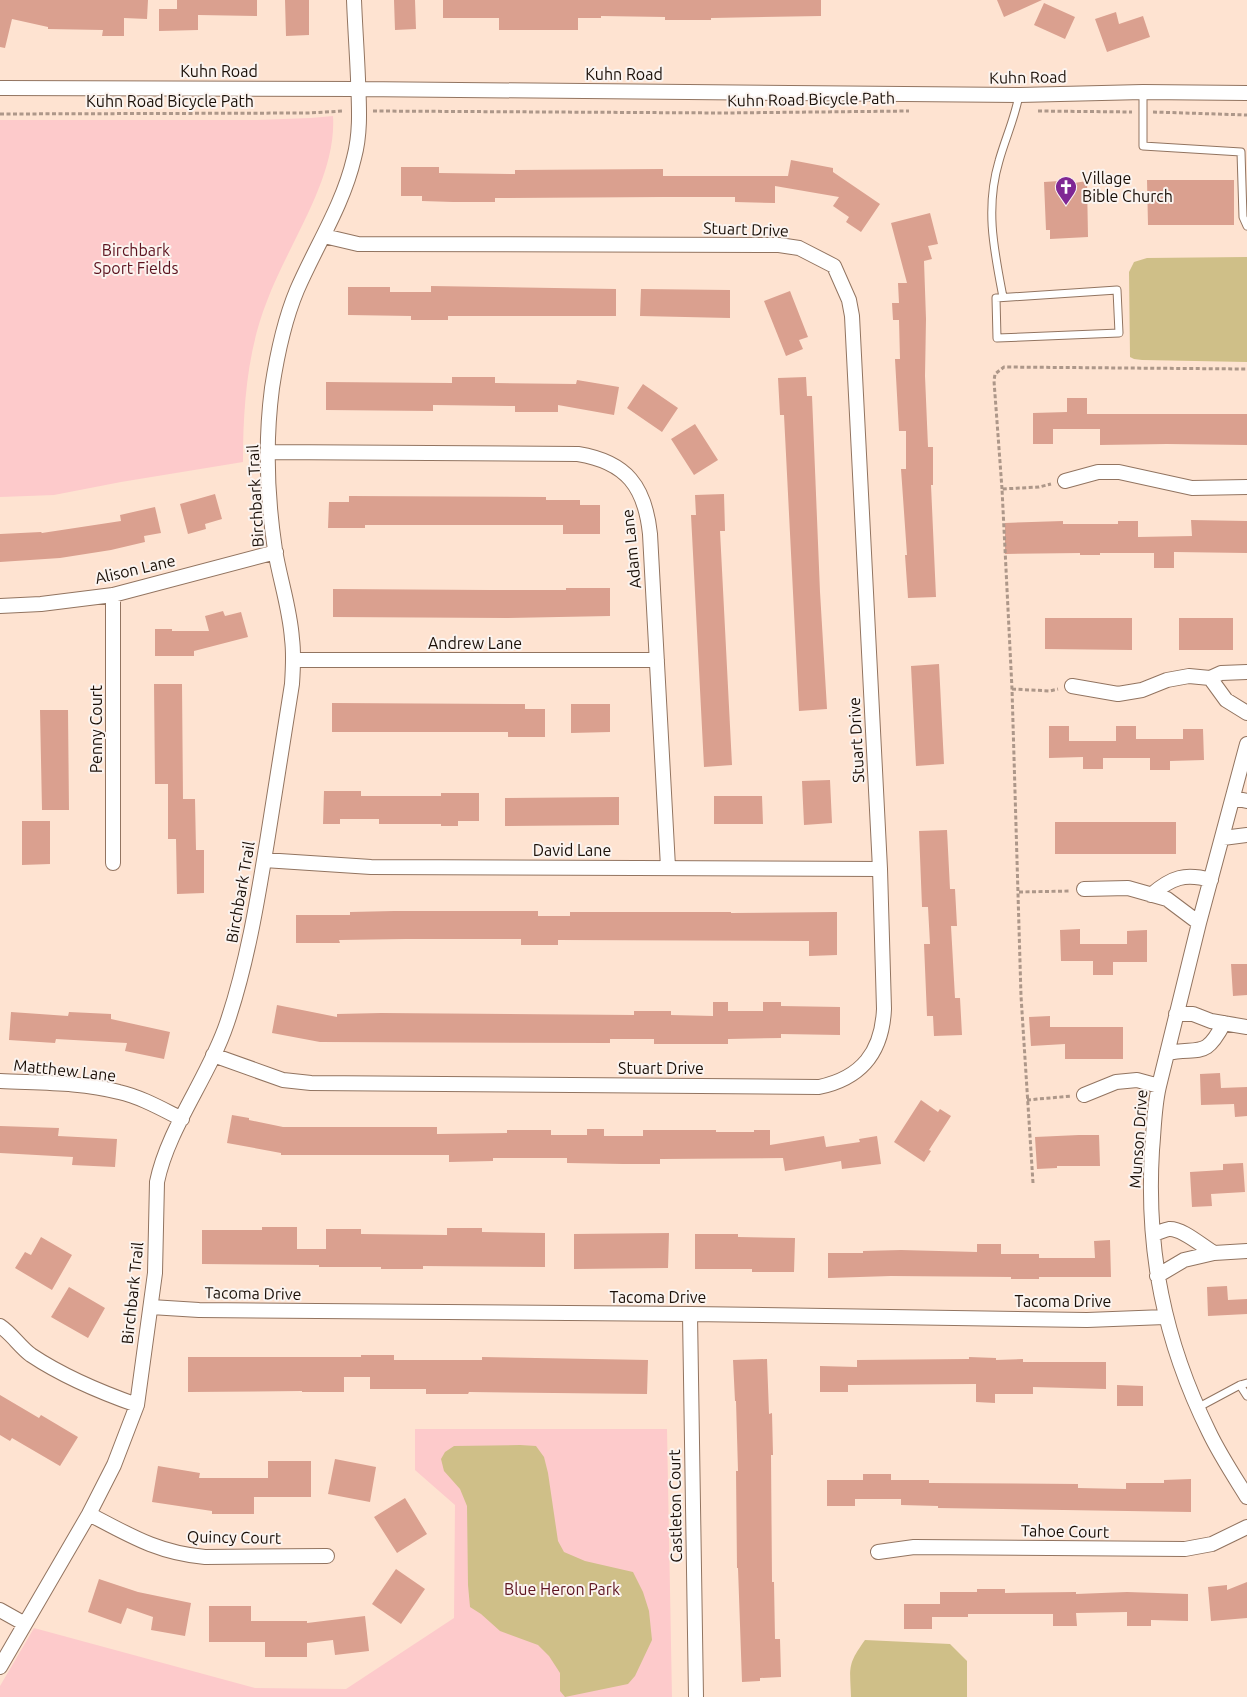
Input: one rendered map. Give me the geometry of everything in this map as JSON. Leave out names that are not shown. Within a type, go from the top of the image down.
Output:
[{"type":"street","name":"Birchbark Trail","points":[[0,1667],[89,1514],[114,1465],[137,1405],[155,1273],[157,1182],[164,1154],[226,1026],[241,980],[252,932],[292,684],[294,660],[292,637],[276,552],[269,494],[268,452],[272,388],[283,332],[298,289],[347,183],[354,158],[359,126],[354,0]]},
{"type":"street","name":"Kuhn Road","points":[[0,88],[1019,95],[1143,92],[1247,93]]},
{"type":"street","name":"Stuart Drive","points":[[213,1055],[283,1080],[310,1083],[819,1087],[843,1080],[862,1066],[876,1048],[883,1026],[880,869],[852,316],[850,300],[834,266],[799,248],[779,245],[358,244],[324,236]]},
{"type":"street","name":"Adam Lane","points":[[268,452],[578,454],[605,460],[617,467],[636,486],[648,517],[668,867]]},
{"type":"street","points":[[1065,481],[1098,472],[1119,472],[1192,488],[1247,486]]},
{"type":"street","name":"Alison Lane","points":[[0,606],[41,604],[113,595],[276,552]]},
{"type":"street","name":"Penny Court","points":[[113,595],[113,863]]},
{"type":"street","name":"Andrew Lane","points":[[294,660],[657,660]]},
{"type":"street","points":[[1072,686],[1118,694],[1142,690],[1167,680],[1189,676],[1210,678],[1222,673],[1247,672]]},
{"type":"street","points":[[1210,678],[1226,700],[1247,712]]},
{"type":"street","name":"Munson Drive","points":[[1247,744],[1199,922],[1159,1086],[1156,1101],[1150,1207],[1157,1276],[1165,1317],[1179,1361],[1197,1408],[1222,1456],[1247,1497]]},
{"type":"street","points":[[1233,798],[1247,801]]},
{"type":"street","points":[[1223,838],[1247,835]]},
{"type":"street","name":"David Lane","points":[[264,860],[372,867],[880,869]]},
{"type":"street","points":[[1151,895],[1162,885],[1175,878],[1196,876],[1211,880]]},
{"type":"street","points":[[1084,889],[1128,888],[1167,899],[1199,922]]},
{"type":"street","points":[[1176,1014],[1193,1014],[1212,1021],[1247,1026]]},
{"type":"street","points":[[1167,1053],[1206,1048],[1215,1041],[1224,1023]]},
{"type":"street","points":[[1084,1095],[1116,1082],[1130,1080],[1159,1086]]},
{"type":"street","name":"Matthew Lane","points":[[0,1081],[71,1086],[118,1092],[139,1098],[182,1119]]},
{"type":"street","points":[[1153,1234],[1170,1229],[1181,1231],[1214,1253]]},
{"type":"street","points":[[1157,1276],[1184,1260],[1214,1253],[1247,1251]]},
{"type":"street","name":"Tacoma Drive","points":[[151,1307],[199,1310],[690,1314],[1086,1320],[1165,1317]]},
{"type":"street","name":"Castleton Court","points":[[690,1314],[696,1697]]},
{"type":"street","points":[[0,1326],[30,1354],[68,1376],[91,1389],[137,1405]]},
{"type":"street","name":"Quincy Court","points":[[89,1514],[150,1545],[186,1555],[205,1557],[327,1556]]},
{"type":"street","name":"Tahoe Court","points":[[878,1552],[914,1547],[1185,1549],[1212,1544],[1247,1527]]},
{"type":"street","points":[[0,1610],[25,1624]]},
{"type":"lane","points":[[1143,92],[1143,146],[1241,152],[1243,217],[1247,226]]},
{"type":"lane","points":[[1003,297],[991,225],[992,190],[998,162],[1016,111],[1019,95]]},
{"type":"lane","points":[[1117,290],[1118,333],[997,338],[996,298],[1003,297],[1117,290]]},
{"type":"lane","points":[[1197,1408],[1243,1384],[1247,1396]]},
{"type":"path","name":"Kuhn Road Bicycle Path","points":[[0,114],[309,114],[340,111]]},
{"type":"path","name":"Kuhn Road Bicycle Path","points":[[375,111],[724,113],[917,111]]},
{"type":"path","points":[[1016,111],[1247,115]]},
{"type":"path","points":[[1033,1183],[1021,996],[1012,689],[995,374],[1004,367],[1247,369]]},
{"type":"path","points":[[1002,489],[1039,487],[1065,481]]},
{"type":"path","points":[[1012,689],[1050,692],[1072,686]]},
{"type":"path","points":[[1019,892],[1059,892],[1084,889]]},
{"type":"path","points":[[1028,1100],[1084,1095]]},
{"type":"green space","name":"Birchbark Sport Fields","points":[[333,116],[332,139],[319,187],[276,279],[260,320],[251,360],[245,401],[243,462],[54,495],[0,497],[0,120],[257,120]]},
{"type":"green space","name":"Blue Heron Park","points":[[415,1429],[667,1429],[672,1697],[0,1697],[0,1686],[34,1628],[255,1688],[346,1689],[454,1618],[455,1505],[415,1470]]},
{"type":"shaded area","points":[[1247,257],[1247,362],[1142,360],[1130,357],[1129,272],[1134,262],[1147,258]]},
{"type":"shaded area","points":[[454,1446],[536,1446],[544,1457],[558,1541],[564,1552],[585,1561],[633,1572],[643,1592],[649,1611],[652,1640],[635,1676],[628,1684],[565,1697],[560,1691],[560,1673],[549,1656],[538,1645],[500,1631],[470,1607],[467,1506],[460,1489],[444,1471],[441,1459],[445,1452]]},
{"type":"shaded area","points":[[865,1640],[950,1644],[967,1661],[967,1697],[851,1697],[852,1661]]},
{"type":"building","points":[[0,0],[148,0],[147,19],[124,18],[124,36],[102,36],[103,30],[48,29],[48,27],[12,19],[5,48],[0,47]]},
{"type":"building","points":[[177,0],[257,0],[257,16],[198,15],[198,30],[159,31],[159,9],[177,9]]},
{"type":"building","points":[[285,0],[309,0],[309,35],[286,36]]},
{"type":"building","points":[[394,0],[415,0],[416,29],[395,30]]},
{"type":"building","points":[[443,0],[821,0],[821,16],[665,20],[665,17],[601,16],[601,18],[578,18],[578,30],[499,30],[499,18],[443,18]]},
{"type":"building","points":[[997,0],[1042,0],[1004,17]]},
{"type":"building","points":[[1044,3],[1075,17],[1065,39],[1034,25]]},
{"type":"building","points":[[1116,12],[1119,24],[1143,16],[1150,37],[1107,52],[1095,19]]},
{"type":"building","points":[[791,160],[833,168],[833,172],[880,204],[861,232],[846,222],[849,217],[833,206],[839,197],[775,186],[775,203],[735,202],[735,197],[495,198],[495,202],[453,202],[422,201],[422,196],[401,196],[401,167],[439,167],[439,173],[515,174],[515,170],[663,169],[663,176],[788,176]]},
{"type":"building","name":"Village Bible Church","points":[[1074,180],[1074,183],[1087,181],[1088,237],[1050,239],[1050,230],[1046,230],[1044,182]]},
{"type":"building","points":[[1147,180],[1234,180],[1234,225],[1148,225]]},
{"type":"building","points":[[930,213],[938,244],[928,246],[932,259],[924,261],[925,376],[928,447],[933,447],[933,485],[931,485],[936,597],[908,598],[901,469],[906,469],[906,431],[899,431],[895,359],[900,359],[899,320],[893,320],[892,303],[899,303],[898,283],[907,283],[891,223]]},
{"type":"building","points":[[431,286],[616,289],[616,316],[448,316],[448,320],[411,320],[411,316],[348,315],[348,287],[390,287],[390,292],[431,292]]},
{"type":"building","points":[[641,289],[730,290],[730,318],[640,316]]},
{"type":"building","points":[[790,291],[808,337],[799,340],[803,349],[786,356],[764,301]]},
{"type":"building","points":[[452,377],[495,377],[495,383],[576,384],[577,380],[619,387],[614,415],[558,405],[558,412],[515,412],[515,406],[433,405],[433,411],[326,410],[326,382],[452,383]]},
{"type":"building","points":[[806,377],[807,396],[812,396],[827,709],[799,711],[784,415],[780,415],[778,378]]},
{"type":"building","points":[[643,384],[678,408],[662,432],[627,408]]},
{"type":"building","points":[[1067,398],[1087,398],[1087,414],[1247,414],[1247,445],[1100,445],[1100,429],[1053,429],[1053,444],[1033,444],[1033,413],[1067,412]]},
{"type":"building","points":[[695,424],[718,460],[694,475],[671,439]]},
{"type":"building","points":[[215,494],[222,519],[205,524],[206,529],[188,534],[180,504]]},
{"type":"building","points":[[724,494],[725,531],[720,531],[732,765],[704,767],[691,515],[696,515],[695,495]]},
{"type":"building","points":[[349,496],[546,497],[546,500],[580,500],[580,505],[600,505],[600,534],[563,534],[563,525],[365,525],[365,528],[328,528],[329,502],[349,502]]},
{"type":"building","points":[[155,507],[161,533],[144,536],[145,542],[111,550],[60,558],[0,562],[0,534],[42,533],[121,521],[120,515]]},
{"type":"building","points":[[1191,520],[1247,521],[1247,553],[1174,552],[1174,568],[1154,568],[1154,553],[1100,553],[1100,555],[1080,555],[1080,553],[1005,554],[1005,523],[1063,521],[1063,524],[1118,524],[1118,521],[1138,521],[1138,537],[1192,536]]},
{"type":"building","points":[[566,588],[610,588],[610,616],[506,618],[333,617],[333,589],[566,590]]},
{"type":"building","points":[[223,611],[225,616],[241,612],[248,637],[194,651],[194,656],[155,656],[155,629],[209,631],[205,616]]},
{"type":"building","points":[[1045,618],[1132,618],[1132,650],[1045,649]]},
{"type":"building","points":[[1179,618],[1233,618],[1233,650],[1179,650]]},
{"type":"building","points":[[939,664],[944,764],[916,766],[911,666]]},
{"type":"building","points":[[154,684],[182,684],[183,799],[195,799],[196,850],[204,850],[204,893],[177,894],[176,839],[168,839],[168,784],[155,784]]},
{"type":"building","points":[[332,703],[525,704],[525,709],[545,709],[545,737],[508,737],[508,732],[332,732]]},
{"type":"building","points":[[571,704],[610,704],[610,732],[571,733]]},
{"type":"building","points":[[40,710],[68,710],[69,810],[42,810]]},
{"type":"building","points":[[1049,726],[1069,726],[1069,741],[1116,741],[1116,726],[1136,726],[1136,739],[1183,739],[1183,729],[1203,729],[1204,760],[1170,761],[1170,770],[1150,770],[1150,758],[1103,758],[1103,769],[1083,769],[1083,757],[1049,758]]},
{"type":"building","points":[[830,780],[832,823],[804,825],[802,781]]},
{"type":"building","points":[[324,791],[361,791],[361,796],[441,796],[441,793],[479,793],[479,821],[458,821],[458,826],[441,826],[441,824],[379,824],[379,819],[340,819],[340,824],[323,824]]},
{"type":"building","points":[[714,796],[762,796],[763,824],[714,824]]},
{"type":"building","points":[[619,797],[619,825],[505,826],[505,798]]},
{"type":"building","points":[[22,821],[50,821],[50,864],[22,865]]},
{"type":"building","points":[[1055,822],[1176,822],[1176,854],[1055,854]]},
{"type":"building","points":[[947,830],[950,889],[955,889],[957,926],[951,926],[955,998],[960,998],[962,1035],[934,1036],[933,1016],[927,1016],[924,944],[930,944],[928,907],[922,907],[919,831]]},
{"type":"building","points":[[538,911],[538,916],[570,916],[570,912],[837,912],[837,955],[809,956],[809,941],[558,940],[558,945],[521,945],[521,939],[406,939],[339,940],[340,943],[296,943],[296,915],[350,915],[350,912]]},
{"type":"building","points":[[1080,929],[1080,944],[1127,944],[1127,931],[1147,930],[1147,962],[1113,962],[1113,975],[1093,975],[1093,961],[1061,961],[1060,930]]},
{"type":"building","points":[[1231,964],[1247,964],[1247,995],[1233,996]]},
{"type":"building","points":[[713,1002],[728,1002],[728,1011],[763,1011],[763,1002],[781,1002],[781,1006],[840,1007],[840,1035],[781,1034],[781,1038],[728,1039],[728,1044],[654,1044],[654,1039],[610,1039],[610,1043],[320,1042],[272,1033],[277,1005],[337,1017],[337,1014],[381,1013],[634,1015],[634,1011],[671,1011],[671,1015],[713,1016]]},
{"type":"building","points":[[11,1012],[68,1016],[69,1012],[111,1014],[111,1019],[170,1032],[164,1059],[125,1051],[127,1043],[56,1039],[55,1043],[9,1040]]},
{"type":"building","points":[[1050,1016],[1050,1027],[1123,1027],[1123,1059],[1065,1059],[1065,1044],[1031,1046],[1029,1017]]},
{"type":"building","points":[[1220,1073],[1221,1088],[1247,1087],[1247,1116],[1235,1117],[1234,1104],[1201,1105],[1200,1074]]},
{"type":"building","points":[[921,1100],[938,1112],[940,1109],[951,1116],[929,1150],[931,1151],[924,1162],[894,1142]]},
{"type":"building","points":[[232,1115],[283,1127],[437,1127],[437,1134],[507,1133],[507,1130],[551,1130],[551,1135],[587,1135],[587,1129],[604,1129],[604,1136],[643,1136],[643,1130],[754,1132],[754,1130],[770,1130],[770,1145],[824,1136],[826,1147],[860,1142],[859,1139],[877,1136],[881,1164],[842,1169],[841,1161],[785,1171],[783,1158],[660,1159],[660,1164],[623,1164],[567,1163],[567,1158],[493,1158],[493,1161],[449,1162],[449,1155],[281,1155],[281,1153],[227,1143]]},
{"type":"building","points":[[0,1126],[59,1128],[58,1136],[117,1139],[115,1167],[72,1165],[73,1157],[0,1153]]},
{"type":"building","points":[[1099,1135],[1100,1166],[1057,1166],[1057,1168],[1037,1169],[1035,1137]]},
{"type":"building","points":[[1243,1163],[1245,1192],[1211,1194],[1212,1206],[1192,1207],[1190,1172],[1223,1170],[1223,1164]]},
{"type":"building","points":[[262,1227],[297,1227],[297,1249],[326,1249],[326,1229],[361,1229],[361,1234],[447,1235],[447,1228],[482,1228],[482,1232],[545,1233],[545,1267],[423,1266],[423,1269],[381,1269],[381,1267],[319,1267],[319,1265],[202,1264],[202,1230],[262,1230]]},
{"type":"building","points":[[669,1233],[668,1268],[574,1269],[574,1234]]},
{"type":"building","points":[[695,1234],[738,1234],[738,1237],[795,1238],[794,1272],[752,1272],[752,1269],[695,1269]]},
{"type":"building","points":[[41,1237],[72,1255],[52,1290],[15,1268],[25,1252],[31,1255]]},
{"type":"building","points":[[1110,1240],[1111,1277],[1011,1279],[1011,1277],[891,1276],[828,1278],[828,1253],[901,1250],[977,1252],[977,1244],[1001,1244],[1001,1254],[1039,1254],[1039,1258],[1095,1258],[1094,1241]]},
{"type":"building","points":[[1227,1286],[1228,1300],[1247,1299],[1247,1314],[1208,1316],[1207,1287]]},
{"type":"building","points":[[69,1287],[105,1308],[88,1338],[51,1317]]},
{"type":"building","points":[[361,1355],[394,1355],[394,1360],[482,1360],[482,1357],[648,1360],[647,1394],[469,1392],[468,1394],[426,1394],[426,1389],[370,1389],[370,1377],[344,1377],[344,1392],[188,1392],[188,1357],[361,1357]]},
{"type":"building","points":[[969,1357],[996,1358],[996,1360],[1023,1359],[1023,1362],[1106,1362],[1106,1389],[1033,1387],[1033,1394],[995,1394],[995,1403],[976,1402],[976,1384],[848,1385],[848,1392],[820,1392],[820,1366],[857,1367],[857,1360],[969,1359]]},
{"type":"building","points":[[767,1359],[769,1414],[772,1413],[773,1455],[771,1455],[772,1582],[774,1582],[775,1639],[780,1639],[781,1677],[760,1678],[760,1681],[742,1682],[737,1568],[736,1471],[738,1471],[733,1360]]},
{"type":"building","points":[[1117,1385],[1143,1386],[1143,1406],[1117,1406]]},
{"type":"building","points":[[0,1395],[39,1418],[41,1415],[78,1437],[60,1466],[12,1438],[10,1441],[0,1435]]},
{"type":"building","points":[[335,1459],[376,1467],[370,1502],[328,1494]]},
{"type":"building","points":[[268,1461],[311,1461],[311,1497],[254,1497],[254,1514],[212,1514],[212,1511],[152,1502],[158,1466],[200,1473],[199,1478],[268,1478]]},
{"type":"building","points":[[863,1474],[891,1474],[891,1480],[929,1480],[929,1483],[1078,1484],[1078,1488],[1126,1489],[1126,1483],[1164,1483],[1164,1480],[1191,1479],[1191,1512],[938,1508],[938,1506],[901,1505],[901,1499],[855,1499],[855,1506],[827,1506],[827,1480],[863,1480]]},
{"type":"building","points":[[405,1498],[427,1534],[397,1553],[374,1517]]},
{"type":"building","points":[[396,1569],[425,1589],[401,1624],[372,1604]]},
{"type":"building","points":[[99,1579],[138,1592],[191,1603],[185,1636],[151,1630],[153,1617],[127,1608],[121,1624],[88,1612]]},
{"type":"building","points":[[1247,1582],[1247,1618],[1211,1621],[1208,1587],[1227,1585],[1227,1590]]},
{"type":"building","points":[[977,1589],[1005,1589],[1005,1593],[1076,1592],[1076,1594],[1127,1592],[1188,1594],[1188,1621],[1151,1620],[1151,1626],[1127,1626],[1127,1612],[1076,1613],[1077,1626],[1053,1626],[1053,1614],[968,1614],[968,1617],[932,1617],[932,1629],[904,1629],[904,1604],[940,1604],[940,1592],[977,1592]]},
{"type":"building","points":[[209,1606],[251,1606],[251,1621],[307,1621],[307,1623],[365,1616],[369,1651],[335,1655],[333,1640],[307,1643],[307,1657],[265,1657],[265,1642],[209,1642]]},
{"type":"place","name":"Village Bible Church","points":[[1066,206]]}]
